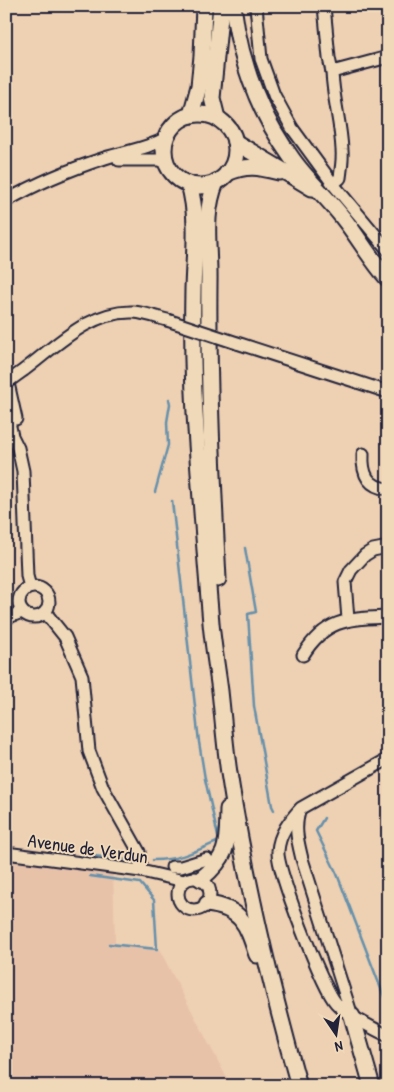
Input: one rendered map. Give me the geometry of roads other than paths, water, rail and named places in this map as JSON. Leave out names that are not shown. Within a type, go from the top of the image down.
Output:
[{"type":"main road","points":[[191,115],[199,86],[204,6]]},
{"type":"main road","points":[[217,118],[212,98],[221,6]]},
{"type":"main road","points":[[233,6],[244,62],[261,104],[276,134],[292,158],[328,190],[344,218],[388,279]]},
{"type":"main road","points":[[220,693],[222,669],[210,416],[207,244],[209,208],[222,177],[233,163],[236,152],[235,142],[228,128],[217,118],[200,114],[191,115],[180,120],[166,138],[164,149],[170,171],[179,179],[189,184],[198,186],[222,177],[243,167],[251,166],[288,174],[328,190]]},
{"type":"main road","points":[[235,142],[288,174]]},
{"type":"main road","points":[[189,184],[196,225],[193,288],[196,432],[211,625],[222,724],[252,894],[290,1052]]},
{"type":"main road","points":[[193,879],[214,868],[220,861],[225,849],[230,777]]},
{"type":"main road","points":[[207,904],[234,912],[243,920],[249,930],[300,1086]]},
{"type":"main road","points":[[352,1016],[372,1086]]},
{"type":"street","points":[[256,6],[260,59],[274,95],[328,190],[388,250]]},
{"type":"street","points":[[324,6],[332,72],[332,89],[339,117],[342,151],[340,178],[328,190]]},
{"type":"street","points":[[332,72],[388,57]]},
{"type":"street","points":[[7,201],[47,180],[90,163],[146,147],[166,138]]},
{"type":"street","points":[[90,163],[127,159],[166,160]]},
{"type":"street","points":[[6,383],[82,327],[100,318],[132,312],[148,314],[388,392]]},
{"type":"street","points":[[6,374],[18,434],[18,448],[23,477],[27,576],[30,587]]},
{"type":"street","points":[[6,408],[12,436],[18,448]]},
{"type":"street","points":[[363,454],[365,471],[372,484],[379,488],[388,489]]},
{"type":"street","points":[[348,619],[345,582],[351,570],[365,554],[388,547]]},
{"type":"street","points":[[30,587],[39,588],[46,594],[48,603],[45,612],[36,617],[22,612],[19,602],[22,593],[30,587]]},
{"type":"street","points":[[6,618],[22,612]]},
{"type":"street","points":[[45,612],[66,636],[82,676],[89,750],[103,788],[139,852],[141,871]]},
{"type":"street","points":[[303,654],[312,640],[327,628],[348,619],[388,618]]},
{"type":"street","points":[[388,759],[300,808],[281,839],[278,852],[281,870],[297,915],[327,989],[335,1002],[352,1016],[388,1036]]},
{"type":"street","points":[[300,808],[296,826],[298,843],[310,888],[352,1016]]},
{"type":"street","name":"Avenue de Verdun","points":[[6,853],[141,871],[168,872],[193,879]]},
{"type":"street","name":"Avenue de Verdun","points":[[168,872],[207,859]]},
{"type":"street","points":[[190,864],[193,879]]},
{"type":"street","name":"Avenue de Verdun","points":[[168,872],[178,892]]},
{"type":"street","points":[[193,879],[207,884],[210,890],[210,898],[207,904],[200,910],[190,910],[180,902],[178,892],[180,886],[193,879]]},
{"type":"waterway","points":[[155,492],[168,445],[169,399]]},
{"type":"waterway","points":[[153,860],[180,857],[219,841],[199,742],[172,501]]},
{"type":"waterway","points":[[245,548],[256,612],[248,614],[254,706],[274,810]]},
{"type":"waterway","points":[[324,818],[316,831],[337,874],[388,1007]]},
{"type":"waterway","points":[[83,855],[133,860]]},
{"type":"waterway","points":[[90,876],[140,883],[154,900],[157,949],[109,944]]}]
